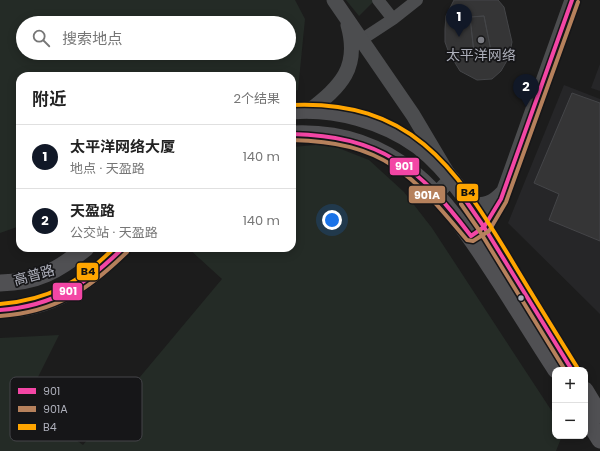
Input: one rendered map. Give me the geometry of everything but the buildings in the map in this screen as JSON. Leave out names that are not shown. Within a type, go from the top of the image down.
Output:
[{"type":"main road","points":[[300,111],[346,115],[391,131],[418,146],[451,179],[469,205],[478,232],[554,367]]},
{"type":"main road","points":[[296,134],[328,134],[362,142],[378,148],[416,173],[436,194],[478,232],[570,367]]},
{"type":"main road","name":"高普路","points":[[0,283],[26,280],[46,275],[67,264],[81,252]]},
{"type":"main road","name":"高普路","points":[[0,310],[24,309],[38,305],[73,290],[105,266],[119,252]]},
{"type":"main road","points":[[588,395],[600,415]]},
{"type":"main road","points":[[588,421],[600,440]]},
{"type":"street","points":[[334,0],[413,115],[451,179],[436,194]]},
{"type":"street","points":[[378,0],[393,19]]},
{"type":"street","points":[[361,40],[418,0]]},
{"type":"street","points":[[478,232],[497,208],[506,188],[572,0]]},
{"type":"street","points":[[300,111],[340,84],[347,72],[351,60],[352,47],[347,20]]},
{"type":"street","points":[[469,205],[489,204],[495,201],[506,188]]},
{"type":"shaded area","points":[[0,0],[295,0],[305,19],[298,90],[296,91],[296,72],[16,72],[16,227],[0,233]]},
{"type":"shaded area","points":[[346,0],[375,0],[359,16]]},
{"type":"shaded area","points":[[600,64],[600,91],[591,88]]},
{"type":"shaded area","points":[[564,85],[600,99],[600,314],[508,223]]},
{"type":"shaded area","points":[[328,144],[369,160],[404,192],[432,228],[552,411],[552,439],[561,439],[556,451],[0,451],[0,338],[59,335],[38,377],[10,377],[10,441],[77,441],[83,445],[86,441],[142,441],[142,377],[140,377],[222,279],[192,252],[296,252],[296,147]]},
{"type":"transit line","name":"901","points":[[296,134],[323,136],[350,141],[374,149],[395,160],[415,174],[434,191],[471,236],[484,227],[501,199],[572,0]]},
{"type":"transit line","name":"901A","points":[[296,140],[324,142],[350,147],[373,155],[393,166],[412,180],[467,240],[473,241],[489,231],[506,202],[578,2]]},
{"type":"transit line","name":"B4","points":[[296,105],[333,106],[368,114],[398,127],[424,144],[447,167],[489,223],[577,367]]},
{"type":"transit line","name":"901","points":[[466,201],[484,227],[570,367]]},
{"type":"transit line","name":"901A","points":[[461,204],[479,230],[563,367]]},
{"type":"transit line","name":"B4","points":[[0,304],[34,298],[63,287],[89,271],[110,252]]},
{"type":"transit line","name":"901","points":[[0,310],[37,304],[68,291],[95,273],[119,252]]},
{"type":"transit line","name":"901A","points":[[0,316],[38,310],[70,297],[99,277],[127,252]]},
{"type":"place","name":"太平洋网络大厦","points":[[459,37]]},
{"type":"place","name":"太平洋网络","points":[[481,40]]},
{"type":"place","name":"天盈路","points":[[526,107]]}]
